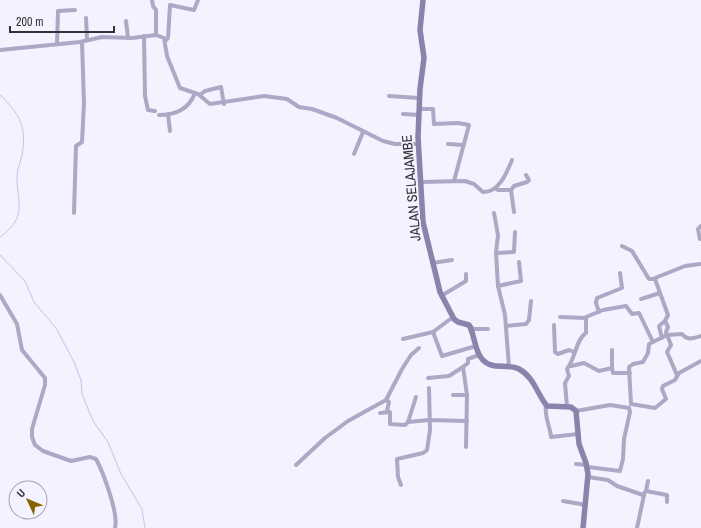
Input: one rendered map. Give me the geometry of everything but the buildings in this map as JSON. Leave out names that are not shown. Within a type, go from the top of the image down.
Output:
[{"type":"street","points":[[152,0],[153,6],[156,10],[156,35]]},
{"type":"street","points":[[165,41],[168,38],[170,5],[194,10],[198,0]]},
{"type":"street","name":"JALAN SELAJAMBE","points":[[423,0],[420,30],[424,58],[419,112],[418,144],[423,227],[441,296],[453,317]]},
{"type":"street","points":[[57,44],[58,10],[75,10]]},
{"type":"street","points":[[74,213],[76,146],[82,142],[84,108],[84,41],[86,18]]},
{"type":"street","points":[[126,21],[128,38]]},
{"type":"street","points":[[0,50],[84,41],[102,37],[128,38],[156,35],[162,37],[165,41],[168,56],[178,86],[183,90],[200,95],[210,104],[224,104],[264,96],[287,99],[299,107],[312,109],[337,118],[363,132],[395,144],[418,144]]},
{"type":"street","points":[[144,36],[145,96],[148,110],[168,114],[188,106],[195,93]]},
{"type":"street","points":[[200,95],[205,91],[221,87],[224,104]]},
{"type":"street","points":[[389,96],[420,98]]},
{"type":"street","points":[[404,114],[432,108],[434,124],[458,123],[469,125],[454,181]]},
{"type":"street","points":[[168,114],[170,131]]},
{"type":"street","points":[[354,154],[363,132]]},
{"type":"street","points":[[448,144],[463,145]]},
{"type":"street","points":[[421,182],[470,182],[484,192],[495,188],[503,179],[512,160]]},
{"type":"street","points":[[495,188],[498,190],[511,190],[514,186],[527,182],[529,180],[526,176]]},
{"type":"street","points":[[511,190],[514,212]]},
{"type":"street","points":[[494,213],[498,235],[496,253],[498,286],[505,314],[509,367]]},
{"type":"street","points":[[700,239],[698,229],[701,226]]},
{"type":"street","points":[[496,253],[514,252],[515,232]]},
{"type":"street","points":[[622,246],[632,251],[649,279],[685,266],[701,263],[701,270]]},
{"type":"street","points":[[432,263],[452,260]]},
{"type":"street","points":[[498,286],[521,281],[519,262]]},
{"type":"street","points":[[599,312],[596,303],[597,298],[622,288],[620,273]]},
{"type":"street","points":[[441,296],[466,281],[466,274]]},
{"type":"street","points":[[655,278],[668,315],[665,321],[659,326],[662,338]]},
{"type":"street","points":[[640,298],[660,293]]},
{"type":"street","points":[[0,295],[15,320],[22,350],[45,378],[45,385],[32,429],[32,437],[35,445],[43,451],[71,461],[90,457],[96,459],[108,490],[116,520],[115,528]]},
{"type":"street","points":[[506,326],[526,324],[529,320],[531,301]]},
{"type":"street","points":[[560,316],[585,318],[599,312],[625,306],[632,314],[638,312],[653,342]]},
{"type":"street","points":[[403,338],[433,332],[453,317],[458,322],[467,323],[475,329],[488,329]]},
{"type":"street","points":[[567,407],[565,383],[569,377],[567,369],[571,366],[574,352],[583,335],[586,333],[585,318]]},
{"type":"street","points":[[665,321],[668,327],[667,335],[671,345],[668,349],[668,353],[677,375]]},
{"type":"street","points":[[554,325],[556,353],[558,354],[569,350],[574,352]]},
{"type":"street","points":[[470,326],[479,354],[488,364],[519,369],[526,374],[536,386],[546,405],[546,415],[550,426],[550,437],[578,434]]},
{"type":"street","points":[[433,332],[442,356],[476,346]]},
{"type":"street","points":[[576,464],[620,472],[623,459],[624,439],[630,416],[630,366],[643,362],[648,353],[648,345],[667,335],[682,334],[685,337],[692,338],[701,336]]},
{"type":"street","points":[[296,465],[325,438],[348,421],[386,400],[402,369],[411,355],[419,348]]},
{"type":"street","points":[[612,350],[613,373],[630,373]]},
{"type":"street","points":[[428,378],[449,376],[468,363],[468,358],[479,354]]},
{"type":"street","points":[[546,405],[551,407],[573,408],[576,411],[610,405],[655,408],[666,399],[662,387],[675,380],[677,375],[701,361]]},
{"type":"street","points":[[571,366],[584,363],[598,371],[612,368]]},
{"type":"street","points":[[463,367],[467,395],[466,447]]},
{"type":"street","points":[[401,485],[397,460],[427,451],[430,430],[429,388]]},
{"type":"street","points":[[453,395],[467,395]]},
{"type":"street","points":[[387,411],[391,413],[390,424],[405,426],[408,422],[416,397]]},
{"type":"street","points":[[386,400],[389,402],[387,411]]},
{"type":"street","points":[[380,413],[387,411]]},
{"type":"street","points":[[576,411],[579,446],[587,466],[588,477],[583,528]]},
{"type":"street","points":[[408,422],[429,420],[467,421]]},
{"type":"street","points":[[588,477],[608,480],[617,486],[645,493],[667,496],[667,502]]},
{"type":"street","points":[[637,528],[648,481]]},
{"type":"street","points":[[563,501],[586,505]]},
{"type":"waterway","points":[[0,95],[13,108],[23,129],[22,155],[17,173],[19,202],[18,216],[9,230],[0,237]]},
{"type":"waterway","points":[[0,255],[25,281],[34,302],[56,328],[74,362],[81,380],[82,394],[93,421],[108,442],[121,474],[142,509],[145,528]]}]
